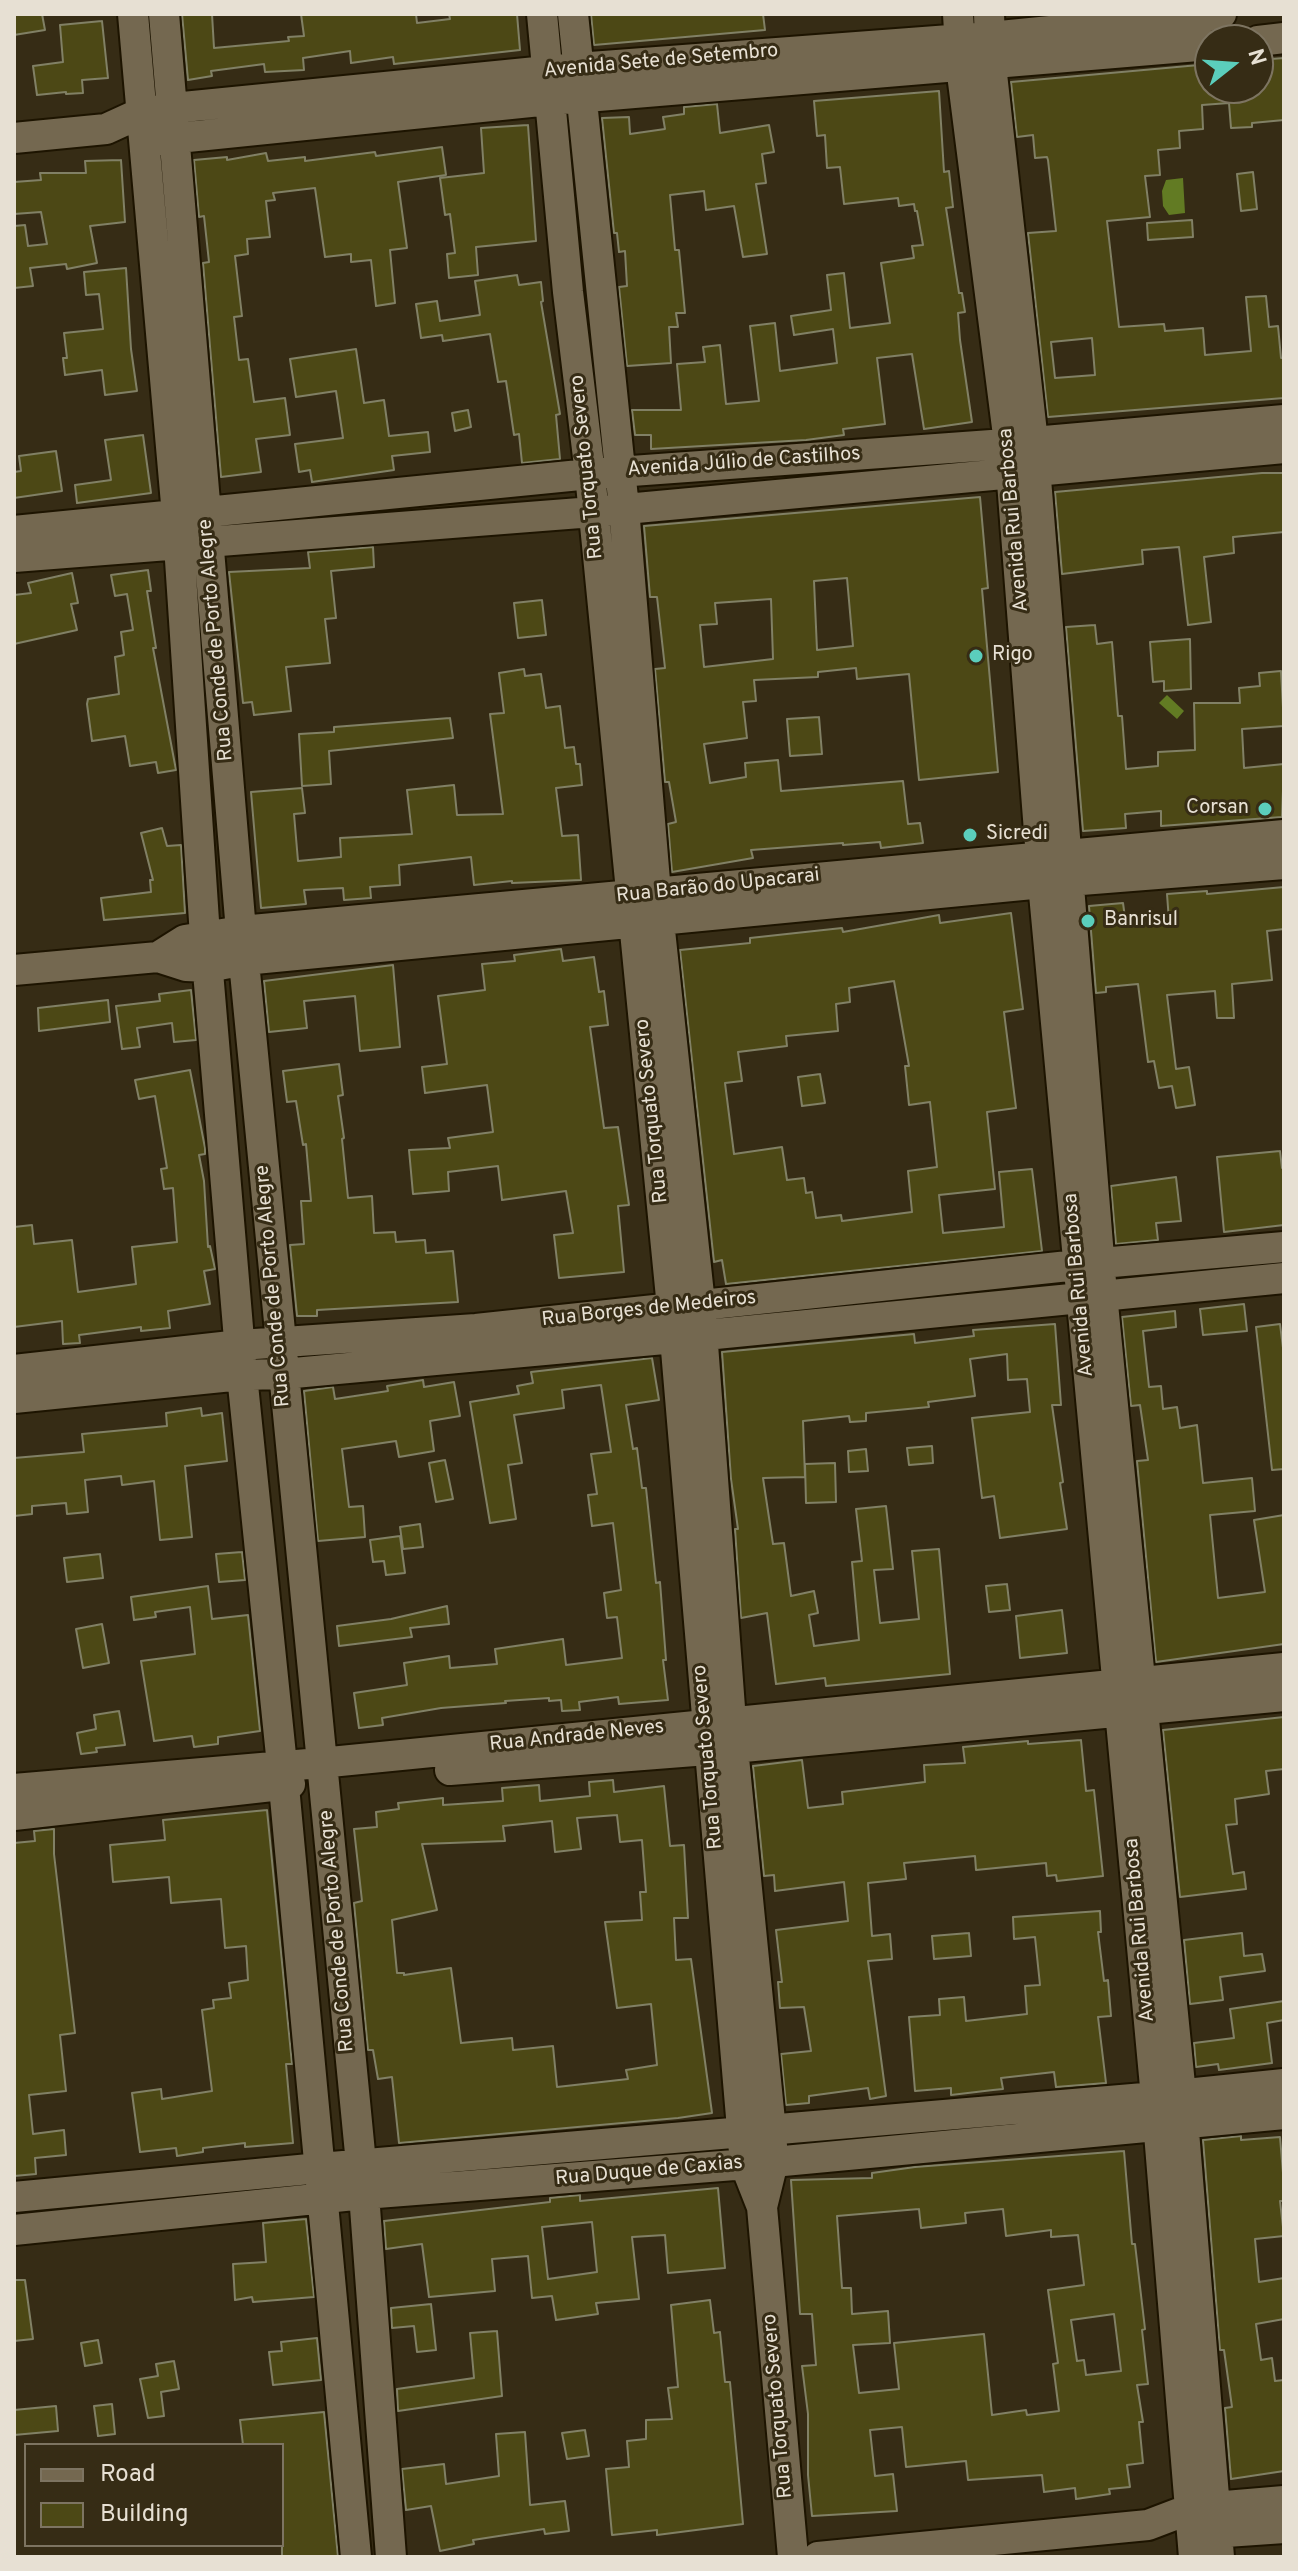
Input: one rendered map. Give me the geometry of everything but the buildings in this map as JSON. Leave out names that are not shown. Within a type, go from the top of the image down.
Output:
[{"type":"street","name":"Rua Conde de Porto Alegre","points":[[133,14],[160,328],[226,741],[281,1359],[362,2180],[391,2557]]},
{"type":"street","name":"Rua Conde de Porto Alegre","points":[[164,14],[192,330],[193,743],[205,936],[242,1375],[356,2557]]},
{"type":"street","name":"Rua Torquato Severo","points":[[542,14],[563,85],[600,288],[605,473],[593,512],[603,616],[645,909],[686,1306],[720,1736],[793,2557]]},
{"type":"street","name":"Rua Torquato Severo","points":[[573,14],[563,85],[568,292],[605,473],[624,508],[633,613],[645,909]]},
{"type":"street","name":"Avenida Sete de Setembro","points":[[990,39],[1221,14]]},
{"type":"street","name":"Avenida Rui Barbosa","points":[[990,39],[1009,347]]},
{"type":"street","name":"Avenida Sete de Setembro","points":[[14,138],[142,127],[176,140],[453,111],[563,85],[959,40],[1194,45]]},
{"type":"street","name":"Avenida Rui Barbosa","points":[[959,40],[1009,347],[1022,457],[1091,1296],[1170,2111],[1204,2533]]},
{"type":"street","name":"Avenida Sete de Setembro","points":[[142,127],[173,108],[451,81],[563,85]]},
{"type":"street","points":[[451,81],[453,111]]},
{"type":"street","points":[[568,292],[600,288]]},
{"type":"street","points":[[160,328],[192,330]]},
{"type":"street","name":"Avenida Júlio de Castilhos","points":[[14,531],[193,528],[593,512],[1022,457],[1130,447],[1284,420]]},
{"type":"street","name":"Avenida Júlio de Castilhos","points":[[1130,447],[1284,448]]},
{"type":"street","name":"Avenida Júlio de Castilhos","points":[[14,557],[193,528],[605,473],[1022,457]]},
{"type":"street","points":[[603,616],[633,613]]},
{"type":"street","points":[[193,743],[226,741]]},
{"type":"street","name":"Rua Barão do Upacarai","points":[[158,957],[185,940],[205,936],[242,945],[645,909],[1054,869],[1284,835]]},
{"type":"street","name":"Rua Barão do Upacarai","points":[[1054,869],[1284,864]]},
{"type":"street","name":"Rua Barão do Upacarai","points":[[14,970],[158,957],[186,966],[209,967],[242,945]]},
{"type":"street","points":[[223,1141],[261,1141]]},
{"type":"street","name":"Rua Borges de Medeiros","points":[[580,1332],[686,1306],[1284,1247]]},
{"type":"street","points":[[1198,1254],[1201,1285]]},
{"type":"street","name":"Rua Borges de Medeiros","points":[[23,1383],[242,1375],[281,1359],[580,1332],[688,1336],[1284,1278]]},
{"type":"street","name":"Rua Borges de Medeiros","points":[[23,1383],[240,1345],[281,1359]]},
{"type":"street","points":[[262,1574],[302,1572]]},
{"type":"street","name":"Rua Andrade Neves","points":[[14,1815],[82,1795],[1131,1696],[1284,1668]]},
{"type":"street","name":"Rua Andrade Neves","points":[[1131,1696],[1284,1696]]},
{"type":"street","name":"Rua Andrade Neves","points":[[14,1789],[82,1795]]},
{"type":"street","points":[[302,1982],[342,1980]]},
{"type":"street","name":"Rua Duque de Caxias","points":[[14,2197],[320,2168],[362,2180],[550,2180],[965,2145],[1170,2111],[1281,2099]]},
{"type":"street","name":"Rua Duque de Caxias","points":[[14,2230],[322,2199],[362,2180],[547,2150],[961,2114],[1170,2111]]},
{"type":"street","points":[[961,2114],[965,2145]]},
{"type":"street","points":[[547,2150],[550,2180]]},
{"type":"street","points":[[111,2188],[111,2220]]},
{"type":"street","points":[[339,2379],[378,2377]]},
{"type":"street","points":[[1204,2533],[1284,2501]]},
{"type":"street","points":[[818,2557],[1148,2525],[1204,2533],[1284,2528]]},
{"type":"shaded area","points":[[1183,178],[1185,213],[1169,215],[1163,206],[1162,191],[1166,180]]},
{"type":"shaded area","points":[[1167,695],[1184,711],[1177,719],[1159,703]]},
{"type":"place","name":"Rigo","points":[[976,656]]},
{"type":"place","name":"Corsan","points":[[1265,809]]},
{"type":"place","name":"Sicredi","points":[[970,835]]},
{"type":"place","name":"Banrisul","points":[[1088,921]]}]
